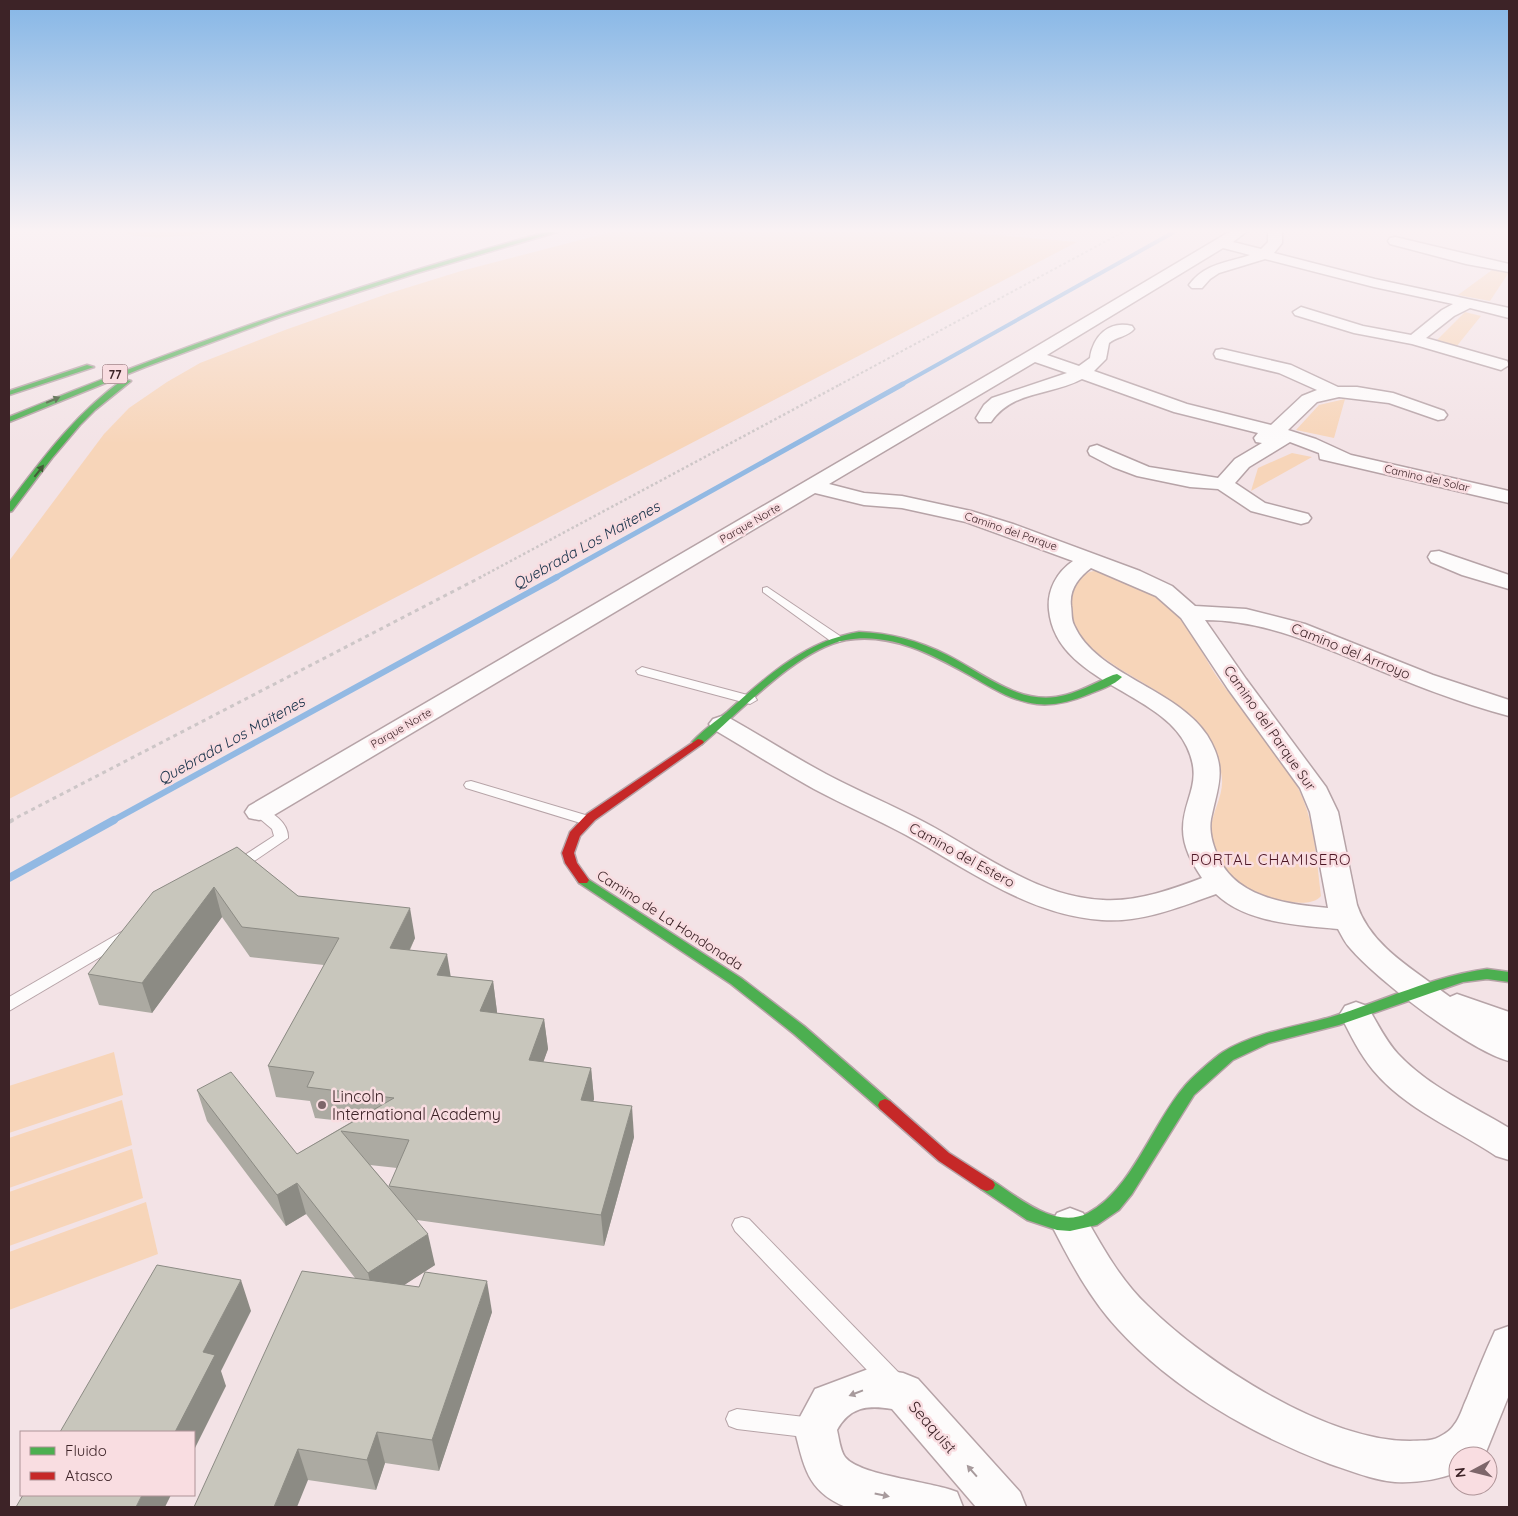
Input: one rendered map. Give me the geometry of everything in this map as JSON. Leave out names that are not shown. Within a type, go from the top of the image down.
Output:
[{"type":"main road","name":"77","points":[[9,408],[191,335],[284,303]]},
{"type":"main road","name":"77","points":[[9,420],[102,380],[222,333],[312,303]]},
{"type":"main road","points":[[9,509],[67,434],[104,396],[151,367],[222,333]]},
{"type":"main road","points":[[9,393],[105,362]]},
{"type":"main road","name":"Camino de La Hondonada","points":[[1070,1224],[1032,1215],[944,1157],[799,1030],[736,981],[587,886],[572,868],[568,850],[574,834],[587,820],[676,760],[810,652],[836,639],[871,635],[910,641],[994,686],[1034,700],[1068,697],[1117,677]]},
{"type":"main road","points":[[1070,1224],[1091,1220],[1103,1214],[1113,1205],[1126,1189],[1189,1091],[1228,1056],[1265,1039],[1356,1014],[1475,974],[1509,977]]},
{"type":"street","name":"Parque Norte","points":[[258,812],[1122,303]]},
{"type":"street","points":[[1453,303],[1509,315]]},
{"type":"street","points":[[1414,340],[1432,324],[1463,305]]},
{"type":"street","points":[[1301,312],[1360,330],[1414,340],[1501,365]]},
{"type":"street","points":[[985,418],[992,407],[1005,399],[1058,384],[1096,362],[1100,344],[1106,338],[1126,329]]},
{"type":"street","points":[[1222,354],[1285,369],[1334,391]]},
{"type":"street","name":"Camino del Solar","points":[[1027,360],[1049,370],[1078,373],[1202,414],[1234,430],[1275,437],[1316,454],[1344,458],[1509,497]]},
{"type":"street","points":[[1223,484],[1242,462],[1275,437],[1305,402],[1317,395],[1334,391],[1366,394],[1398,401],[1438,415]]},
{"type":"street","points":[[1097,451],[1120,463],[1151,473],[1223,484],[1258,507],[1301,518]]},
{"type":"street","name":"Camino del Parque","points":[[831,475],[880,491],[902,502]]},
{"type":"street","name":"Camino del Parque","points":[[813,486],[864,499],[902,502],[989,522],[1089,560]]},
{"type":"street","points":[[1439,557],[1470,570],[1509,582]]},
{"type":"street","points":[[1089,560],[1076,568],[1066,580],[1060,596],[1059,616],[1074,644],[1117,677],[1171,711],[1185,724],[1200,745],[1205,756],[1208,778],[1197,822],[1198,842],[1211,872],[1240,899],[1260,907],[1347,920]]},
{"type":"street","name":"Camino del Parque Sur","points":[[1089,560],[1154,586],[1174,598],[1189,613],[1237,684],[1313,787],[1324,812],[1342,905],[1347,920],[1360,940],[1373,954],[1422,991]]},
{"type":"street","name":"Camino del Arrroyo","points":[[1189,613],[1238,614],[1278,622],[1427,681],[1509,708]]},
{"type":"street","name":"Camino del Estero","points":[[722,724],[812,777],[915,829],[995,875],[1061,903],[1101,910],[1133,909],[1161,903],[1220,882]]},
{"type":"street","points":[[1422,991],[1509,1024]]},
{"type":"street","points":[[1422,991],[1456,1018],[1509,1049]]},
{"type":"street","points":[[1356,1014],[1370,1044],[1398,1076],[1425,1098],[1509,1146]]},
{"type":"street","points":[[1070,1224],[1113,1295],[1132,1318],[1186,1364],[1224,1390],[1288,1425],[1327,1442],[1377,1458],[1413,1463],[1430,1461],[1447,1456],[1461,1447],[1471,1438],[1509,1344]]},
{"type":"street","name":"Seaquist","points":[[815,1428],[830,1403],[871,1387],[903,1392],[1004,1507]]},
{"type":"street","points":[[815,1428],[827,1469],[851,1488],[940,1507]]},
{"type":"lane","points":[[767,590],[836,639]]},
{"type":"lane","points":[[642,671],[750,700]]},
{"type":"lane","points":[[471,785],[587,820]]},
{"type":"lane","points":[[220,877],[281,838],[282,832],[280,827],[258,812]]},
{"type":"lane","points":[[9,1005],[144,923]]},
{"type":"lane","points":[[742,1225],[903,1392]]},
{"type":"lane","points":[[737,1419],[815,1428]]},
{"type":"path","points":[[9,822],[565,533],[992,303]]},
{"type":"shaded area","points":[[362,303],[961,303],[9,799],[9,561],[104,434],[129,408],[167,382],[200,363]]},
{"type":"shaded area","points":[[1465,312],[1481,316],[1456,347],[1435,342]]},
{"type":"shaded area","points":[[1345,399],[1334,438],[1296,430],[1319,405]]},
{"type":"shaded area","points":[[1292,453],[1312,457],[1251,491],[1258,468]]},
{"type":"shaded area","points":[[1094,571],[1114,575],[1138,586],[1177,614],[1220,681],[1287,768],[1303,799],[1313,834],[1321,896],[1318,899],[1304,903],[1285,901],[1262,895],[1242,884],[1226,869],[1215,847],[1211,830],[1222,787],[1222,778],[1216,759],[1207,744],[1197,728],[1172,702],[1104,658],[1089,645],[1077,630],[1071,613],[1072,594],[1080,579]]},
{"type":"shaded area","points":[[114,1052],[123,1095],[9,1133],[9,1086]]},
{"type":"shaded area","points":[[122,1100],[132,1145],[9,1188],[9,1138]]},
{"type":"shaded area","points":[[132,1149],[143,1198],[9,1246],[9,1192]]},
{"type":"shaded area","points":[[146,1202],[158,1254],[9,1310],[9,1252]]},
{"type":"building","points":[[237,847],[298,896],[410,908],[390,948],[447,954],[437,975],[493,981],[480,1011],[544,1019],[529,1060],[591,1068],[581,1100],[632,1106],[601,1215],[389,1186],[409,1140],[341,1131],[428,1234],[368,1273],[297,1183],[277,1195],[197,1090],[231,1072],[297,1154],[394,1098],[307,1087],[314,1072],[268,1066],[339,938],[242,927],[214,887],[142,983],[88,974],[153,892]]},
{"type":"building","points":[[157,1265],[241,1280],[203,1352],[215,1355],[176,1431],[61,1431]]},
{"type":"building","points":[[302,1271],[419,1287],[425,1272],[487,1281],[432,1440],[377,1432],[367,1460],[298,1449],[274,1507],[194,1507]]},
{"type":"building","points":[[22,1496],[142,1496],[136,1507],[16,1507]]},
{"type":"waterway","name":"Quebrada Los Maitenes","points":[[901,385],[1048,303]]},
{"type":"waterway","name":"Quebrada Los Maitenes","points":[[555,578],[903,384]]},
{"type":"waterway","name":"Quebrada Los Maitenes","points":[[112,821],[557,577]]},
{"type":"waterway","name":"Quebrada Los Maitenes","points":[[9,878],[114,820]]},
{"type":"traffic: fast","points":[[9,420],[143,365],[317,303]]},
{"type":"traffic: fast","points":[[9,393],[90,367]]},
{"type":"traffic: fast","points":[[9,509],[62,439],[92,408],[127,381]]},
{"type":"traffic: fast","points":[[698,742],[766,683],[804,655],[822,645],[841,638],[859,635],[877,635],[911,643],[944,658],[992,685],[1027,699],[1046,701],[1065,699],[1117,677]]},
{"type":"traffic: fast","points":[[583,880],[736,981],[799,1030],[885,1105]]},
{"type":"traffic: fast","points":[[987,1185],[1033,1215],[1057,1223],[1070,1224],[1091,1220],[1113,1205],[1126,1189],[1189,1091],[1228,1056],[1265,1039],[1334,1021],[1462,977],[1487,974],[1509,977]]},
{"type":"traffic: jam","points":[[583,880],[571,863],[568,853],[574,835],[591,817],[698,742]]},
{"type":"traffic: jam","points":[[885,1105],[944,1157],[987,1185]]},
{"type":"place","name":"Lincoln International Academy","points":[[322,1105]]},
{"type":"district","name":"PORTAL CHAMISERO","points":[[1271,859]]}]
